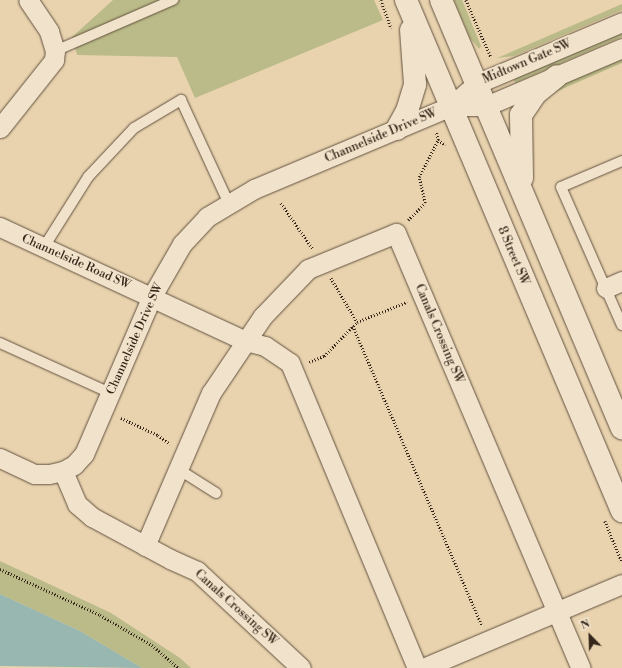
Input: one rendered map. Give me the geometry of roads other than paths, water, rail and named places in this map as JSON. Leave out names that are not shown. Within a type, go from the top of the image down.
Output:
[{"type":"main road","points":[[442,0],[476,84],[622,428]]},
{"type":"main road","points":[[397,129],[407,111],[414,84],[407,4]]},
{"type":"main road","name":"8 Street SW","points":[[407,4],[622,512]]},
{"type":"main road","points":[[529,208],[521,174],[521,115],[535,94],[557,76]]},
{"type":"street","points":[[0,128],[49,69],[55,51],[49,31],[28,0]]},
{"type":"street","name":"Midtown Gate SW","points":[[451,106],[476,84],[622,22]]},
{"type":"street","name":"Midtown Gate SW","points":[[451,106],[486,106],[622,48]]},
{"type":"street","name":"Channelside Drive SW","points":[[0,458],[34,474],[63,471],[74,465],[84,454],[152,296],[182,244],[207,217],[254,188],[451,106]]},
{"type":"street","name":"Channelside Road SW","points":[[0,227],[152,296]]},
{"type":"street","name":"Canals Crossing SW","points":[[246,341],[263,316],[308,269],[396,233],[582,668]]},
{"type":"street","points":[[152,296],[246,341],[265,346],[290,363],[418,668]]},
{"type":"street","points":[[145,546],[211,393],[246,341]]},
{"type":"street","name":"Canals Crossing SW","points":[[63,471],[77,504],[92,517],[145,546],[197,570],[300,668]]},
{"type":"street","points":[[422,668],[622,584]]},
{"type":"lane","points":[[55,51],[173,0]]},
{"type":"lane","points":[[44,247],[88,177],[134,128],[181,100],[229,204]]},
{"type":"lane","points":[[622,161],[561,187],[614,285],[622,325]]},
{"type":"lane","points":[[0,343],[110,393]]},
{"type":"lane","points":[[178,469],[216,493]]},
{"type":"water","points":[[0,594],[80,631],[142,668],[0,666]]}]
